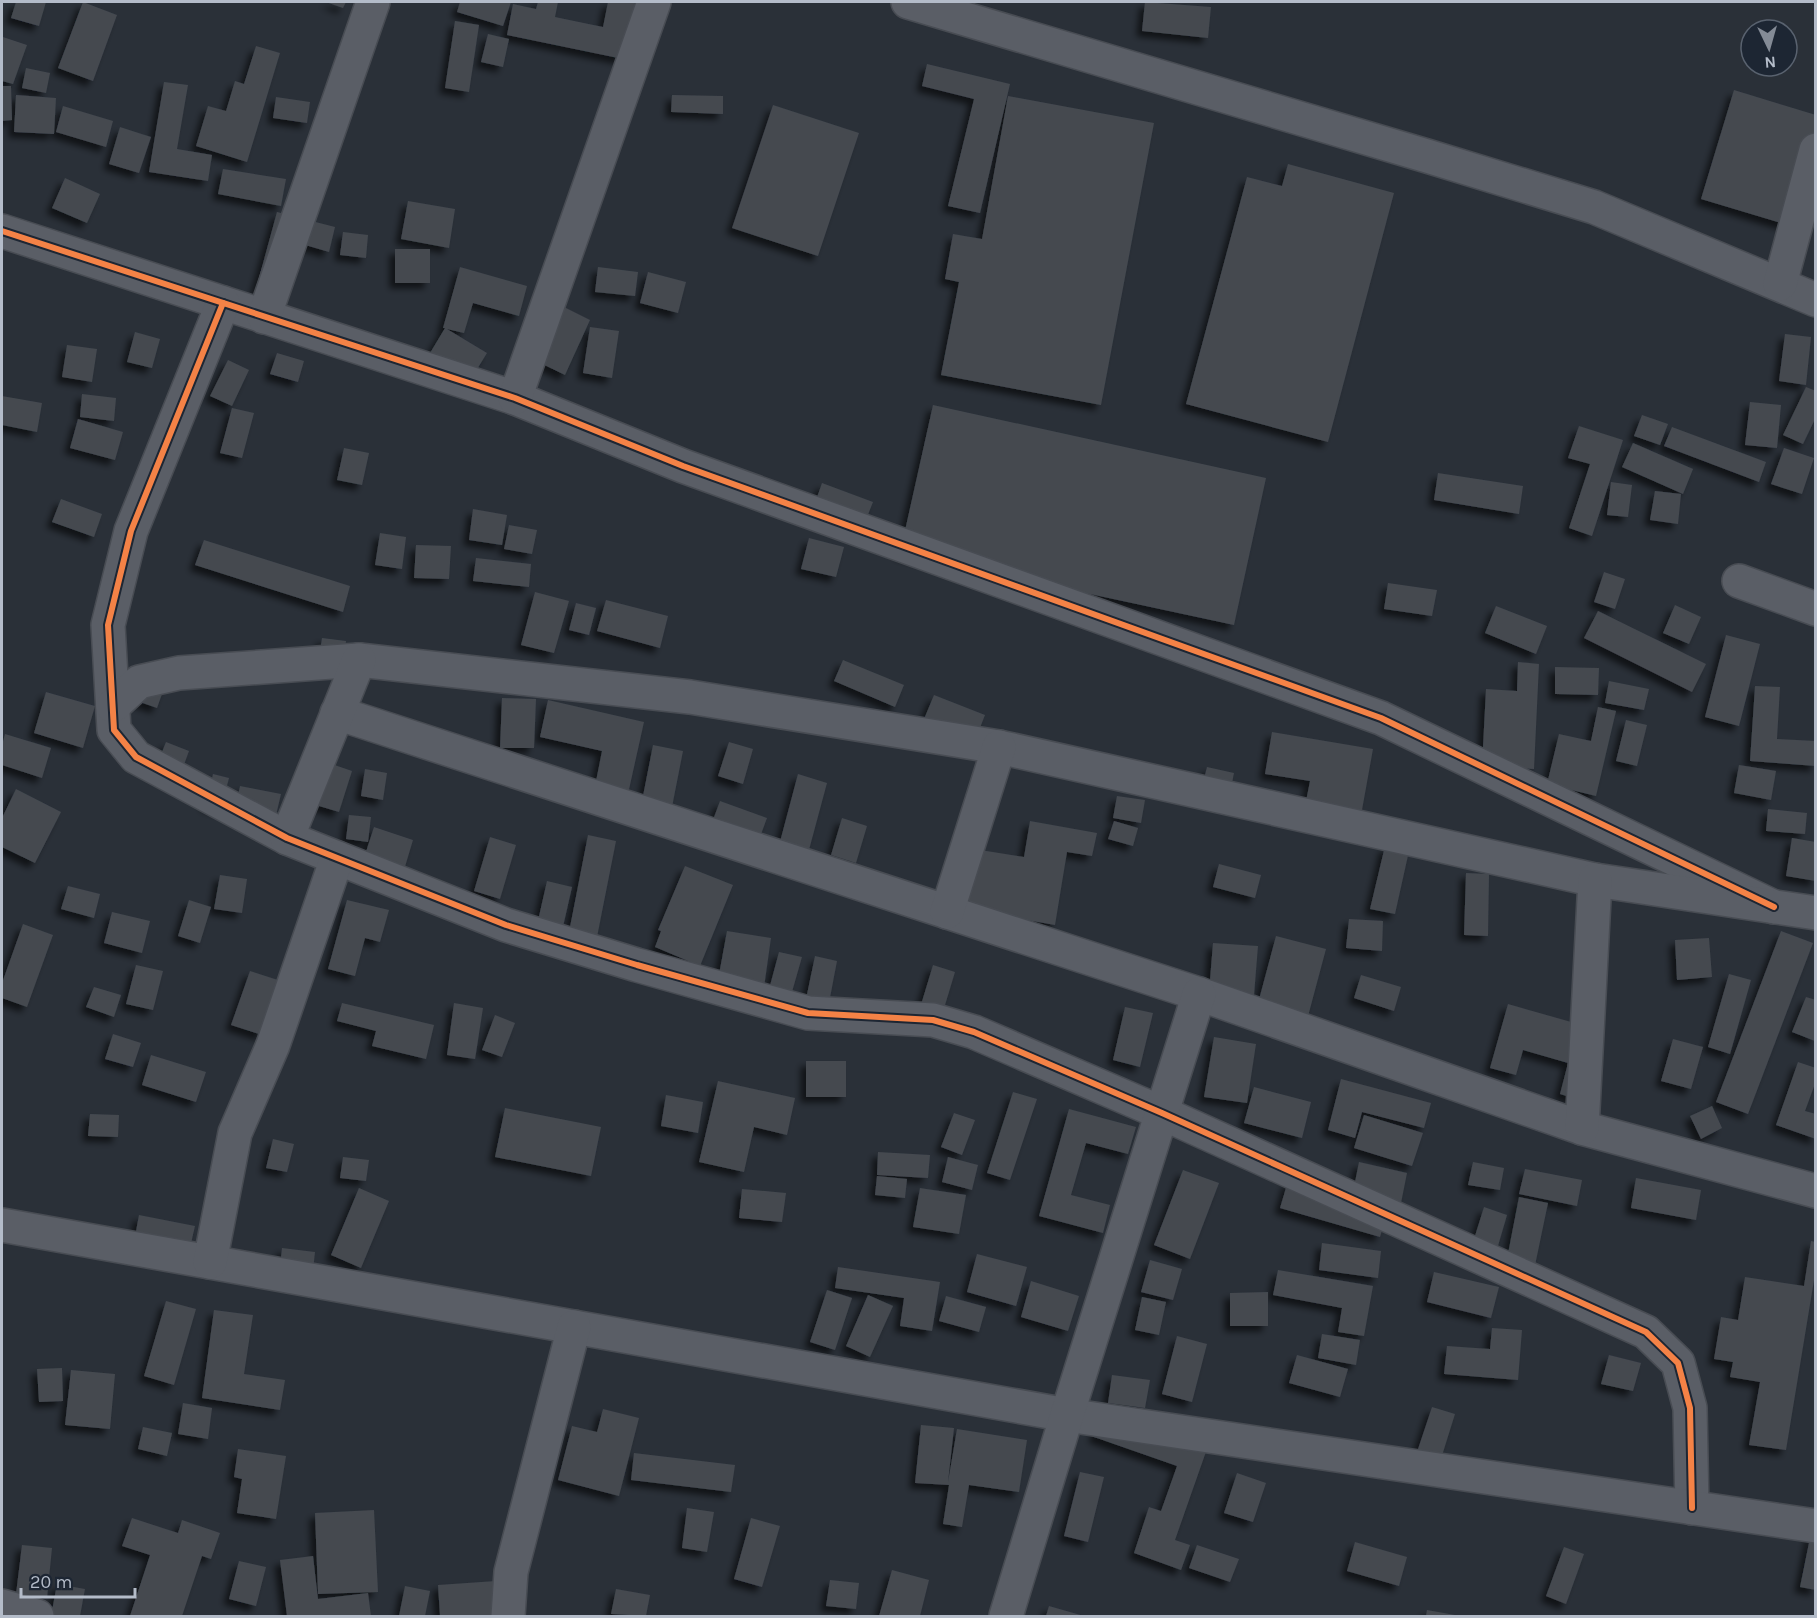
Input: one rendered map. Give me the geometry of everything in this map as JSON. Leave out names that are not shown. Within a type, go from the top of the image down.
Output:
[{"type":"street","points":[[264,317],[373,2]]},
{"type":"street","points":[[515,398],[654,2]]},
{"type":"street","points":[[909,2],[1593,207],[1815,300]]},
{"type":"street","points":[[1780,284],[1815,150]]},
{"type":"street","points":[[2,231],[515,398],[683,466],[1381,718],[1774,907]]},
{"type":"street","points":[[223,303],[131,531],[108,625],[114,730],[136,757],[287,838],[506,925],[808,1013],[933,1020],[974,1032],[1162,1113],[1646,1332],[1678,1363],[1690,1408],[1692,1508]]},
{"type":"street","points":[[1739,581],[1815,609]]},
{"type":"street","points":[[113,706],[139,682],[179,673],[359,660],[690,697],[999,747],[1595,880],[1815,913]]},
{"type":"street","points":[[287,838],[359,660]]},
{"type":"street","points":[[337,713],[1199,994],[1582,1128],[1815,1191]]},
{"type":"street","points":[[947,912],[999,747]]},
{"type":"street","points":[[210,1262],[235,1133],[273,1045],[337,858]]},
{"type":"street","points":[[1582,1128],[1595,880]]},
{"type":"street","points":[[1006,1617],[1199,994]]},
{"type":"street","points":[[2,1225],[1067,1415],[1815,1526]]},
{"type":"street","points":[[508,1617],[511,1572],[574,1327]]},
{"type":"street","points":[[2,1606],[37,1617]]},
{"type":"building","points":[[16,2],[46,2],[39,26],[11,18]]},
{"type":"building","points":[[83,2],[117,15],[93,81],[58,68]]},
{"type":"building","points":[[326,2],[346,2],[343,8]]},
{"type":"building","points":[[460,2],[511,2],[503,26],[457,12]]},
{"type":"building","points":[[538,2],[558,2],[555,17],[603,27],[608,2],[635,2],[623,59],[507,35],[513,4],[536,9]]},
{"type":"building","points":[[1145,2],[1211,7],[1208,38],[1142,31]]},
{"type":"building","points":[[455,21],[479,25],[469,92],[445,88]]},
{"type":"building","points":[[488,34],[509,39],[503,67],[481,62]]},
{"type":"building","points":[[3,37],[27,45],[13,84],[2,81]]},
{"type":"building","points":[[256,46],[280,53],[247,162],[196,146],[208,106],[226,111],[235,81],[244,84]]},
{"type":"building","points":[[927,64],[1010,84],[980,213],[948,206],[974,99],[922,86]]},
{"type":"building","points":[[26,68],[50,73],[46,93],[22,88]]},
{"type":"building","points":[[164,82],[188,85],[177,149],[212,155],[208,181],[149,172]]},
{"type":"building","points":[[2,86],[11,86],[12,120],[2,121]]},
{"type":"building","points":[[1734,90],[1816,115],[1816,145],[1791,226],[1701,199]]},
{"type":"building","points":[[16,95],[56,98],[54,134],[14,132]]},
{"type":"building","points":[[672,95],[723,96],[723,114],[671,112]]},
{"type":"building","points":[[1008,96],[1154,123],[1101,405],[941,375],[959,282],[945,279],[953,234],[982,239]]},
{"type":"building","points":[[276,97],[310,102],[307,123],[273,118]]},
{"type":"building","points":[[773,105],[859,133],[818,256],[732,228]]},
{"type":"building","points":[[63,106],[113,121],[106,147],[56,132]]},
{"type":"building","points":[[120,127],[151,137],[139,173],[109,164]]},
{"type":"building","points":[[1288,164],[1394,193],[1328,442],[1186,404],[1247,177],[1282,186]]},
{"type":"building","points":[[223,169],[286,179],[281,206],[218,194]]},
{"type":"building","points":[[65,178],[100,194],[87,223],[52,208]]},
{"type":"building","points":[[408,201],[455,209],[449,248],[401,239]]},
{"type":"building","points":[[277,212],[335,227],[329,252],[295,242],[251,307]]},
{"type":"building","points":[[343,232],[368,235],[366,258],[340,255]]},
{"type":"building","points":[[395,249],[430,249],[430,283],[395,283]]},
{"type":"building","points":[[460,267],[527,286],[519,316],[473,303],[464,333],[447,329],[487,353],[471,379],[430,353],[445,328],[443,328]]},
{"type":"building","points":[[598,267],[638,272],[635,296],[595,292]]},
{"type":"building","points":[[648,272],[686,282],[678,313],[640,303]]},
{"type":"building","points":[[558,304],[590,320],[565,375],[532,359]]},
{"type":"building","points":[[590,327],[619,331],[612,378],[583,373]]},
{"type":"building","points":[[135,332],[160,339],[152,368],[127,362]]},
{"type":"building","points":[[1785,334],[1811,337],[1806,385],[1779,381]]},
{"type":"building","points":[[67,345],[97,349],[92,382],[62,377]]},
{"type":"building","points":[[277,353],[304,361],[298,382],[270,374]]},
{"type":"building","points":[[228,360],[249,370],[232,406],[210,396]]},
{"type":"building","points":[[1806,387],[1816,391],[1816,417],[1803,444],[1783,435]]},
{"type":"building","points":[[82,394],[116,398],[114,421],[80,417]]},
{"type":"building","points":[[2,396],[42,403],[37,432],[2,425]]},
{"type":"building","points":[[1750,402],[1781,405],[1777,448],[1745,445]]},
{"type":"building","points":[[933,405],[1266,478],[1234,625],[900,553]]},
{"type":"building","points":[[232,408],[254,413],[242,458],[220,453]]},
{"type":"building","points":[[1642,415],[1668,424],[1660,445],[1634,436]]},
{"type":"building","points":[[78,419],[123,432],[115,460],[70,448]]},
{"type":"building","points":[[1579,426],[1623,440],[1592,536],[1569,528],[1590,464],[1568,458]]},
{"type":"building","points":[[1672,427],[1766,462],[1759,482],[1664,446]]},
{"type":"building","points":[[1633,443],[1693,469],[1683,494],[1622,467]]},
{"type":"building","points":[[344,448],[369,453],[362,485],[337,480]]},
{"type":"building","points":[[1784,448],[1814,458],[1802,494],[1771,484]]},
{"type":"building","points":[[1438,473],[1523,486],[1519,514],[1434,500]]},
{"type":"building","points":[[1611,482],[1632,485],[1628,517],[1607,515]]},
{"type":"building","points":[[822,483],[873,502],[865,522],[815,503]]},
{"type":"building","points":[[1655,491],[1681,494],[1678,524],[1650,520]]},
{"type":"building","points":[[61,499],[102,514],[94,537],[52,522]]},
{"type":"building","points":[[473,509],[507,515],[502,545],[469,540]]},
{"type":"building","points":[[509,525],[537,530],[532,554],[504,549]]},
{"type":"building","points":[[380,533],[406,537],[402,569],[375,565]]},
{"type":"building","points":[[809,538],[844,547],[836,577],[801,569]]},
{"type":"building","points":[[204,540],[350,586],[343,612],[195,565]]},
{"type":"building","points":[[416,545],[451,546],[449,579],[414,578]]},
{"type":"building","points":[[476,558],[531,564],[529,587],[473,581]]},
{"type":"building","points":[[1604,572],[1625,579],[1615,609],[1594,602]]},
{"type":"building","points":[[1388,583],[1437,590],[1432,616],[1384,609]]},
{"type":"building","points":[[535,592],[569,601],[554,653],[521,645]]},
{"type":"building","points":[[606,600],[668,616],[660,648],[597,631]]},
{"type":"building","points":[[576,603],[596,608],[589,635],[569,630]]},
{"type":"building","points":[[1675,605],[1701,617],[1689,644],[1663,633]]},
{"type":"building","points":[[1496,606],[1547,626],[1536,654],[1485,633]]},
{"type":"building","points":[[1598,611],[1706,664],[1692,692],[1584,638]]},
{"type":"building","points":[[1726,635],[1760,644],[1739,726],[1705,717]]},
{"type":"building","points":[[322,638],[346,641],[343,668],[318,665]]},
{"type":"building","points":[[843,660],[904,685],[895,707],[834,681]]},
{"type":"building","points":[[1518,662],[1539,664],[1534,769],[1482,766],[1486,689],[1517,691]]},
{"type":"building","points":[[1555,667],[1599,668],[1598,695],[1555,694]]},
{"type":"building","points":[[167,680],[157,708],[134,700]]},
{"type":"building","points":[[1609,681],[1649,689],[1644,710],[1605,703]]},
{"type":"building","points":[[1755,686],[1780,687],[1777,739],[1816,741],[1816,766],[1750,761]]},
{"type":"building","points":[[46,692],[95,706],[83,748],[34,733]]},
{"type":"building","points":[[934,695],[985,715],[976,738],[924,719]]},
{"type":"building","points":[[502,698],[536,699],[534,748],[500,748]]},
{"type":"building","points":[[548,700],[644,722],[626,803],[593,796],[602,751],[540,737]]},
{"type":"building","points":[[1598,707],[1616,711],[1596,796],[1547,784],[1559,734],[1591,741]]},
{"type":"building","points":[[1626,720],[1647,725],[1637,766],[1616,761]]},
{"type":"building","points":[[1272,732],[1373,749],[1360,821],[1304,811],[1310,781],[1265,774]]},
{"type":"building","points":[[5,734],[51,748],[42,778],[2,765],[2,745]]},
{"type":"building","points":[[166,742],[189,751],[178,781],[154,772]]},
{"type":"building","points":[[729,742],[753,749],[743,784],[718,776]]},
{"type":"building","points":[[653,745],[683,751],[672,807],[642,801]]},
{"type":"building","points":[[323,761],[352,771],[339,812],[309,803]]},
{"type":"building","points":[[1739,765],[1776,771],[1771,800],[1734,793]]},
{"type":"building","points":[[1207,767],[1234,773],[1230,793],[1202,787]]},
{"type":"building","points":[[365,769],[387,773],[383,800],[361,796]]},
{"type":"building","points":[[213,774],[229,778],[221,809],[206,805]]},
{"type":"building","points":[[798,774],[827,783],[806,861],[777,853]]},
{"type":"building","points":[[240,786],[281,794],[274,824],[234,815]]},
{"type":"building","points":[[16,789],[61,812],[35,863],[2,847],[2,818]]},
{"type":"building","points":[[1117,796],[1145,800],[1141,823],[1113,818]]},
{"type":"building","points":[[720,801],[767,818],[757,845],[710,828]]},
{"type":"building","points":[[1768,809],[1807,813],[1805,834],[1766,831]]},
{"type":"building","points":[[349,815],[371,817],[368,842],[346,839]]},
{"type":"building","points":[[842,818],[867,826],[856,863],[831,855]]},
{"type":"building","points":[[1030,821],[1097,833],[1092,856],[1067,852],[1055,925],[964,909],[974,849],[1024,857]]},
{"type":"building","points":[[1114,821],[1138,828],[1133,846],[1108,839]]},
{"type":"building","points":[[374,827],[413,840],[401,880],[361,867]]},
{"type":"building","points":[[588,835],[616,841],[597,937],[569,932]]},
{"type":"building","points":[[490,837],[516,845],[500,899],[474,891]]},
{"type":"building","points":[[1792,838],[1816,842],[1816,881],[1786,876]]},
{"type":"building","points":[[1385,846],[1409,851],[1395,914],[1370,909]]},
{"type":"building","points":[[1219,864],[1261,875],[1255,898],[1213,887]]},
{"type":"building","points":[[685,866],[733,885],[700,966],[655,947],[661,931],[658,930]]},
{"type":"building","points":[[1466,873],[1489,874],[1488,936],[1464,935]]},
{"type":"building","points":[[220,875],[247,879],[242,913],[214,909]]},
{"type":"building","points":[[547,881],[572,887],[562,931],[537,925]]},
{"type":"building","points":[[68,886],[100,894],[94,918],[61,909]]},
{"type":"building","points":[[189,900],[211,907],[200,943],[178,936]]},
{"type":"building","points":[[347,900],[389,910],[380,942],[365,938],[355,976],[328,969]]},
{"type":"building","points":[[112,912],[150,921],[142,953],[104,943]]},
{"type":"building","points":[[1349,919],[1383,921],[1382,951],[1346,948]]},
{"type":"building","points":[[23,924],[53,935],[27,1007],[2,998],[2,983]]},
{"type":"building","points":[[727,931],[771,938],[764,987],[718,980]]},
{"type":"building","points":[[1781,931],[1813,943],[1748,1114],[1716,1102]]},
{"type":"building","points":[[1276,936],[1326,949],[1307,1020],[1257,1007]]},
{"type":"building","points":[[1709,938],[1712,977],[1677,980],[1675,940]]},
{"type":"building","points":[[1213,943],[1258,946],[1254,995],[1209,992]]},
{"type":"building","points":[[779,952],[802,957],[790,999],[768,993]]},
{"type":"building","points":[[815,956],[837,961],[829,1003],[806,999]]},
{"type":"building","points":[[136,965],[163,971],[153,1010],[126,1004]]},
{"type":"building","points":[[933,965],[955,972],[939,1025],[917,1018]]},
{"type":"building","points":[[250,971],[281,981],[262,1035],[231,1025]]},
{"type":"building","points":[[1729,974],[1751,980],[1730,1054],[1708,1047]]},
{"type":"building","points":[[1361,975],[1401,987],[1394,1011],[1354,998]]},
{"type":"building","points":[[94,987],[121,995],[114,1017],[86,1007]]},
{"type":"building","points":[[1806,997],[1816,1000],[1815,1041],[1792,1032]]},
{"type":"building","points":[[342,1003],[434,1025],[426,1059],[372,1046],[376,1031],[337,1021]]},
{"type":"building","points":[[454,1003],[483,1008],[475,1059],[447,1055]]},
{"type":"building","points":[[1508,1004],[1596,1029],[1576,1099],[1560,1094],[1568,1063],[1523,1050],[1516,1075],[1490,1068]]},
{"type":"building","points":[[1125,1007],[1153,1013],[1140,1067],[1113,1060]]},
{"type":"building","points":[[495,1015],[515,1023],[502,1057],[482,1050]]},
{"type":"building","points":[[113,1034],[141,1043],[133,1067],[105,1059]]},
{"type":"building","points":[[1214,1037],[1256,1044],[1247,1103],[1204,1097]]},
{"type":"building","points":[[1673,1039],[1703,1047],[1691,1089],[1661,1081]]},
{"type":"building","points":[[151,1055],[206,1072],[196,1102],[142,1085]]},
{"type":"building","points":[[806,1061],[846,1061],[846,1097],[806,1097]]},
{"type":"building","points":[[1798,1062],[1816,1068],[1816,1081],[1805,1111],[1816,1114],[1816,1139],[1776,1125]]},
{"type":"building","points":[[1341,1079],[1431,1103],[1424,1128],[1362,1112],[1355,1138],[1328,1130]]},
{"type":"building","points":[[718,1081],[795,1098],[787,1135],[754,1127],[744,1172],[699,1162]]},
{"type":"building","points":[[1254,1087],[1311,1102],[1302,1138],[1244,1123]]},
{"type":"building","points":[[1013,1092],[1037,1099],[1010,1180],[987,1173]]},
{"type":"building","points":[[666,1095],[703,1102],[698,1133],[661,1126]]},
{"type":"building","points":[[1712,1106],[1722,1128],[1701,1139],[1690,1116]]},
{"type":"building","points":[[505,1108],[601,1127],[591,1176],[495,1157]]},
{"type":"building","points":[[1069,1109],[1136,1127],[1128,1154],[1086,1143],[1071,1195],[1110,1205],[1103,1233],[1039,1216]]},
{"type":"building","points":[[954,1113],[975,1120],[962,1155],[941,1147]]},
{"type":"building","points":[[90,1114],[119,1115],[118,1137],[88,1136]]},
{"type":"building","points":[[1364,1115],[1423,1133],[1412,1166],[1354,1148]]},
{"type":"building","points":[[273,1139],[294,1144],[287,1172],[266,1168]]},
{"type":"building","points":[[878,1152],[930,1155],[928,1178],[877,1175]]},
{"type":"building","points":[[343,1157],[369,1160],[366,1181],[340,1178]]},
{"type":"building","points":[[948,1157],[978,1165],[972,1190],[942,1182]]},
{"type":"building","points":[[1359,1162],[1407,1173],[1401,1203],[1353,1192]]},
{"type":"building","points":[[1473,1162],[1504,1168],[1500,1190],[1468,1185]]},
{"type":"building","points":[[1525,1169],[1582,1180],[1577,1206],[1519,1194]]},
{"type":"building","points":[[1183,1170],[1219,1183],[1190,1259],[1154,1245]]},
{"type":"building","points":[[877,1176],[907,1179],[905,1198],[875,1195]]},
{"type":"building","points":[[1636,1178],[1701,1190],[1696,1220],[1631,1208]]},
{"type":"building","points":[[1288,1181],[1388,1210],[1380,1237],[1280,1208]]},
{"type":"building","points":[[359,1188],[389,1201],[361,1268],[331,1255]]},
{"type":"building","points":[[920,1188],[966,1195],[959,1234],[913,1227]]},
{"type":"building","points":[[742,1189],[786,1193],[782,1222],[739,1218]]},
{"type":"building","points":[[1519,1197],[1548,1203],[1533,1275],[1505,1269]]},
{"type":"building","points":[[1484,1207],[1507,1215],[1493,1263],[1469,1255]]},
{"type":"building","points":[[139,1215],[195,1226],[189,1252],[134,1242]]},
{"type":"building","points":[[1811,1241],[1816,1242],[1816,1268],[1786,1450],[1749,1445],[1760,1382],[1730,1377],[1733,1362],[1714,1359],[1721,1317],[1738,1320],[1745,1277],[1804,1286]]},
{"type":"building","points":[[1322,1243],[1381,1251],[1378,1278],[1319,1270]]},
{"type":"building","points":[[282,1248],[315,1252],[312,1280],[279,1276]]},
{"type":"building","points":[[977,1254],[1027,1267],[1016,1306],[967,1292]]},
{"type":"building","points":[[1150,1260],[1182,1269],[1173,1300],[1141,1292]]},
{"type":"building","points":[[838,1267],[940,1282],[932,1331],[900,1326],[904,1298],[835,1288]]},
{"type":"building","points":[[1278,1270],[1373,1286],[1364,1336],[1338,1332],[1342,1308],[1273,1295]]},
{"type":"building","points":[[1434,1272],[1499,1287],[1491,1318],[1427,1302]]},
{"type":"building","points":[[1031,1281],[1079,1296],[1068,1331],[1021,1317]]},
{"type":"building","points":[[827,1290],[852,1298],[835,1350],[810,1342]]},
{"type":"building","points":[[1268,1292],[1268,1326],[1230,1326],[1230,1293]]},
{"type":"building","points":[[868,1295],[893,1306],[870,1357],[846,1346]]},
{"type":"building","points":[[946,1296],[986,1307],[979,1332],[939,1321]]},
{"type":"building","points":[[1142,1297],[1166,1302],[1159,1335],[1135,1330]]},
{"type":"building","points":[[166,1301],[196,1309],[174,1385],[144,1376]]},
{"type":"building","points":[[214,1310],[253,1315],[244,1374],[285,1380],[280,1410],[202,1398]]},
{"type":"building","points":[[1492,1328],[1522,1330],[1518,1380],[1444,1374],[1447,1346],[1490,1349]]},
{"type":"building","points":[[1322,1334],[1360,1340],[1356,1365],[1318,1358]]},
{"type":"building","points":[[1177,1336],[1207,1344],[1192,1402],[1162,1394]]},
{"type":"building","points":[[1297,1355],[1348,1369],[1340,1397],[1289,1383]]},
{"type":"building","points":[[1609,1355],[1641,1363],[1633,1391],[1601,1384]]},
{"type":"building","points":[[62,1368],[63,1401],[39,1402],[37,1369]]},
{"type":"building","points":[[71,1370],[115,1374],[110,1429],[65,1425]]},
{"type":"building","points":[[1112,1375],[1150,1380],[1145,1408],[1108,1403]]},
{"type":"building","points":[[183,1403],[212,1408],[208,1439],[178,1434]]},
{"type":"building","points":[[1432,1407],[1455,1414],[1440,1462],[1416,1455]]},
{"type":"building","points":[[603,1409],[639,1418],[619,1496],[558,1480],[572,1426],[597,1432]]},
{"type":"building","points":[[1103,1410],[1208,1446],[1175,1540],[1190,1545],[1181,1570],[1134,1553],[1149,1507],[1161,1511],[1177,1466],[1094,1437]]},
{"type":"building","points":[[921,1425],[954,1428],[948,1482],[957,1429],[1027,1440],[1019,1492],[969,1485],[962,1527],[943,1524],[949,1485],[915,1483]]},
{"type":"building","points":[[143,1427],[172,1433],[167,1456],[138,1449]]},
{"type":"building","points":[[238,1449],[286,1456],[276,1519],[237,1513],[242,1479],[234,1477]]},
{"type":"building","points":[[634,1453],[735,1465],[731,1492],[631,1480]]},
{"type":"building","points":[[1080,1472],[1104,1477],[1088,1542],[1064,1536]]},
{"type":"building","points":[[1237,1473],[1266,1483],[1253,1522],[1224,1513]]},
{"type":"building","points":[[687,1508],[714,1512],[707,1552],[682,1548]]},
{"type":"building","points":[[374,1510],[378,1592],[318,1594],[315,1513]]},
{"type":"building","points":[[132,1518],[178,1533],[182,1520],[220,1533],[211,1559],[202,1556],[182,1616],[130,1616],[150,1555],[122,1546]]},
{"type":"building","points":[[751,1518],[780,1526],[762,1587],[734,1579]]},
{"type":"building","points":[[1812,1528],[1816,1528],[1816,1590],[1800,1587]]},
{"type":"building","points":[[1355,1542],[1407,1557],[1399,1586],[1347,1571]]},
{"type":"building","points":[[22,1545],[52,1548],[47,1598],[16,1594]]},
{"type":"building","points":[[1197,1545],[1239,1559],[1230,1582],[1189,1568]]},
{"type":"building","points":[[1564,1547],[1584,1554],[1566,1604],[1546,1596]]},
{"type":"building","points":[[313,1556],[318,1599],[368,1593],[371,1616],[287,1616],[280,1560]]},
{"type":"building","points":[[239,1561],[266,1567],[256,1606],[229,1599]]},
{"type":"building","points":[[892,1570],[929,1580],[920,1616],[879,1616]]},
{"type":"building","points":[[830,1580],[859,1583],[856,1609],[826,1606]]},
{"type":"building","points":[[496,1581],[499,1616],[440,1616],[438,1585]]},
{"type":"building","points":[[57,1584],[85,1589],[80,1616],[51,1616]]},
{"type":"building","points":[[405,1586],[430,1591],[425,1616],[399,1616]]},
{"type":"building","points":[[616,1589],[650,1595],[646,1616],[611,1614]]},
{"type":"building","points":[[1049,1606],[1084,1616],[1046,1616]]},
{"type":"building","points":[[1427,1610],[1455,1615],[1455,1616],[1426,1616]]},
{"type":"cycle path","points":[[2,231],[515,398],[683,466],[1381,718],[1774,907]]},
{"type":"cycle path","points":[[223,303],[131,531],[108,625],[114,730],[136,757],[287,838],[506,925],[808,1013],[933,1020],[974,1032],[1162,1113],[1646,1332],[1678,1363],[1690,1408],[1692,1508]]}]
